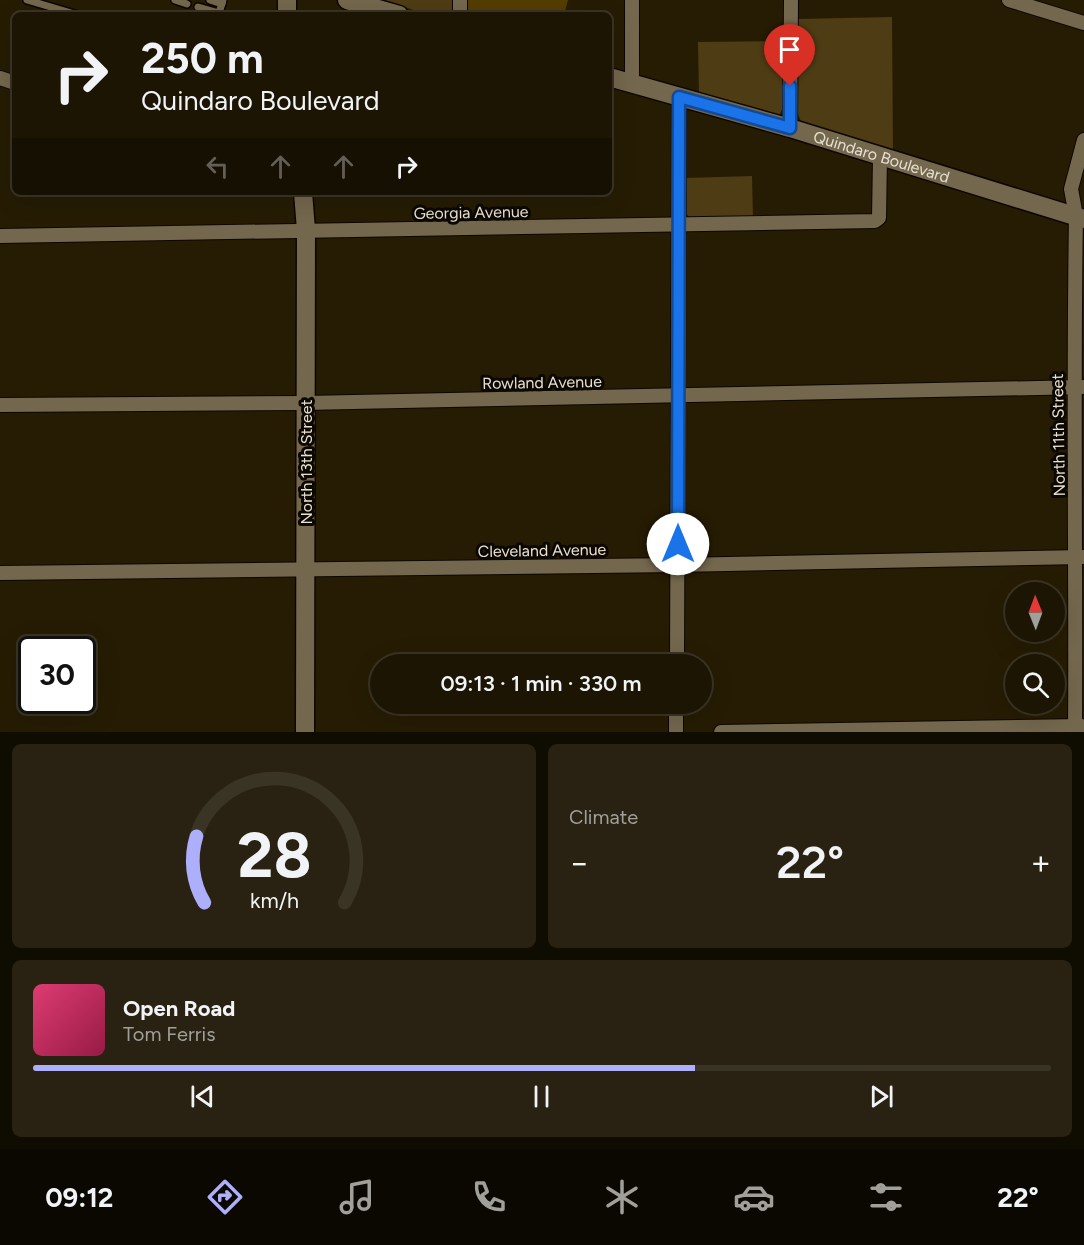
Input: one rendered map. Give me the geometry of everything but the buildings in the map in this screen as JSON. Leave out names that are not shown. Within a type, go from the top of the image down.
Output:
[{"type":"street","points":[[347,0],[389,12]]},
{"type":"street","points":[[632,84],[633,0]]},
{"type":"street","points":[[790,128],[791,0]]},
{"type":"street","points":[[1009,0],[1084,22]]},
{"type":"street","name":"Quindaro Boulevard","points":[[612,78],[790,128],[1080,218]]},
{"type":"street","points":[[677,654],[679,97]]},
{"type":"street","name":"North 11th Street","points":[[1078,728],[1080,218],[1071,189],[1084,140]]},
{"type":"street","name":"Georgia Avenue","points":[[0,237],[875,221],[879,218],[880,157]]},
{"type":"street","name":"North 13th Street","points":[[303,195],[306,231],[305,732]]},
{"type":"street","name":"Rowland Avenue","points":[[0,405],[305,403],[1079,387]]},
{"type":"street","name":"Cleveland Avenue","points":[[0,573],[678,565],[1080,557]]},
{"type":"street","points":[[676,714],[676,732]]},
{"type":"street","points":[[722,732],[1078,728]]},
{"type":"lane","points":[[27,0],[68,12]]},
{"type":"lane","points":[[175,0],[187,3]]},
{"type":"lane","points":[[210,0],[223,2]]},
{"type":"lane","points":[[198,7],[216,12]]},
{"type":"shaded area","points":[[384,0],[454,0],[452,12],[418,12]]},
{"type":"shaded area","points":[[467,0],[568,0],[565,12],[467,12]]},
{"type":"shaded area","points":[[892,17],[893,152],[802,124],[798,114],[798,19]]},
{"type":"shaded area","points":[[783,41],[783,107],[780,114],[774,116],[699,94],[698,42]]},
{"type":"shaded area","points":[[752,176],[753,218],[691,218],[687,215],[686,178]]},
{"type":"route","points":[[678,544],[679,97],[790,128],[790,86]]}]
